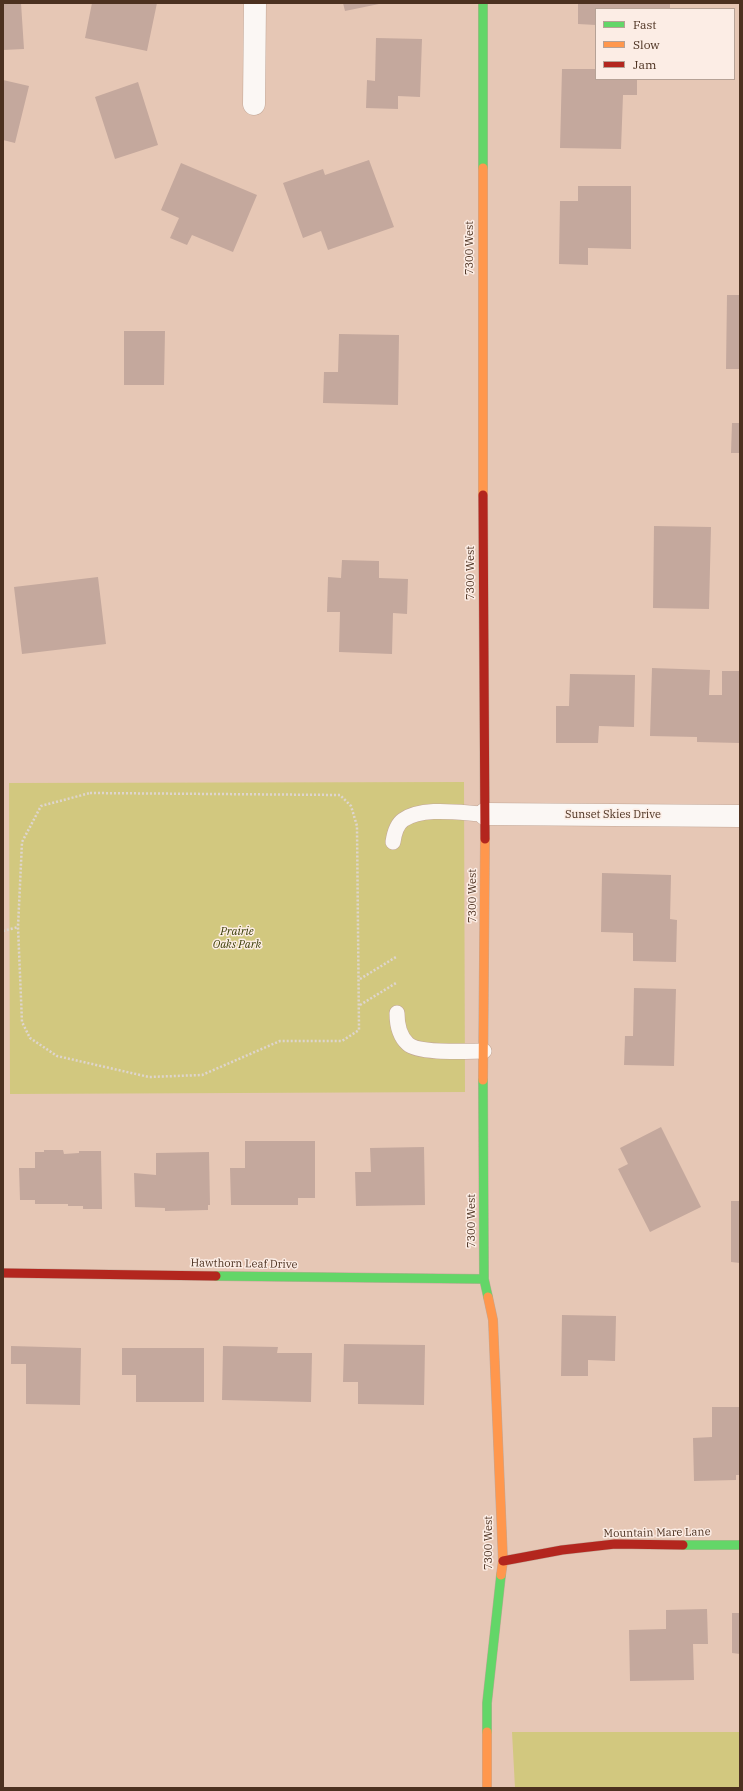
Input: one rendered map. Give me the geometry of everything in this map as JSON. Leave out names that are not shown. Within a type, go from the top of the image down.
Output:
[{"type":"street","points":[[254,104],[255,3]]},
{"type":"street","name":"7300 West","points":[[483,3],[482,422],[485,814],[484,1279],[493,1320],[503,1561],[487,1703],[488,1788]]},
{"type":"street","name":"Sunset Skies Drive","points":[[485,814],[740,816]]},
{"type":"street","name":"Hawthorn Leaf Drive","points":[[3,1273],[484,1279]]},
{"type":"street","name":"Mountain Mare Lane","points":[[503,1561],[562,1550],[615,1544],[740,1545]]},
{"type":"lane","points":[[393,842],[395,833],[402,821],[415,815],[435,812],[485,814]]},
{"type":"lane","points":[[397,1013],[397,1026],[409,1045],[422,1050],[484,1051]]},
{"type":"path","points":[[90,793],[340,794],[351,806],[357,826],[359,1030],[342,1041],[280,1041],[202,1075],[149,1077],[57,1056],[30,1038],[22,1022],[18,927],[22,842],[41,806],[90,793]]},
{"type":"path","points":[[3,931],[18,927]]},
{"type":"path","points":[[359,980],[396,957]]},
{"type":"path","points":[[359,1006],[396,983]]},
{"type":"green space","name":"Prairie Oaks Park","points":[[464,782],[465,1092],[10,1094],[9,783]]},
{"type":"green space","points":[[512,1732],[740,1732],[740,1788],[515,1788]]},
{"type":"building","points":[[3,3],[21,3],[24,49],[3,50]]},
{"type":"building","points":[[92,3],[157,3],[147,51],[85,38]]},
{"type":"building","points":[[343,3],[379,3],[379,4],[345,11]]},
{"type":"building","points":[[578,3],[670,3],[670,8],[595,8],[595,25],[578,24]]},
{"type":"building","points":[[376,38],[422,39],[420,97],[398,96],[398,109],[366,108],[367,80],[375,81]]},
{"type":"building","points":[[562,69],[595,69],[595,80],[637,80],[637,95],[623,95],[621,149],[560,148]]},
{"type":"building","points":[[3,80],[29,86],[15,143],[3,140]]},
{"type":"building","points":[[138,82],[158,145],[115,159],[95,97]]},
{"type":"building","points":[[369,160],[394,227],[328,250],[321,231],[303,238],[283,183],[323,169],[325,175]]},
{"type":"building","points":[[181,163],[257,195],[233,252],[192,235],[187,245],[170,238],[179,218],[161,210]]},
{"type":"building","points":[[578,186],[631,186],[631,249],[588,248],[588,265],[559,264],[560,201],[578,201]]},
{"type":"building","points":[[727,295],[740,295],[740,369],[726,369]]},
{"type":"building","points":[[124,331],[165,331],[164,385],[124,385]]},
{"type":"building","points":[[339,334],[399,335],[398,405],[323,403],[324,372],[338,372]]},
{"type":"building","points":[[732,423],[740,423],[740,453],[731,453]]},
{"type":"building","points":[[654,526],[711,527],[709,609],[653,608]]},
{"type":"building","points":[[342,560],[379,561],[379,578],[408,579],[407,614],[393,613],[392,654],[339,652],[340,612],[327,612],[328,577],[341,578]]},
{"type":"building","points":[[98,577],[106,644],[22,654],[14,587]]},
{"type":"building","points":[[652,668],[710,670],[709,695],[722,695],[722,671],[740,671],[740,743],[697,742],[697,737],[650,736]]},
{"type":"building","points":[[570,674],[635,675],[634,727],[599,726],[598,743],[556,743],[556,706],[569,706]]},
{"type":"building","points":[[602,873],[671,875],[670,919],[677,920],[676,962],[633,961],[633,933],[601,932]]},
{"type":"building","points":[[634,988],[676,989],[674,1066],[624,1065],[625,1036],[633,1036]]},
{"type":"building","points":[[661,1127],[701,1207],[650,1232],[618,1169],[628,1164],[620,1148]]},
{"type":"building","points":[[245,1141],[315,1141],[315,1198],[298,1198],[298,1205],[231,1205],[230,1168],[245,1168]]},
{"type":"building","points":[[424,1147],[425,1205],[356,1206],[355,1172],[371,1172],[370,1148]]},
{"type":"building","points":[[44,1150],[63,1150],[64,1154],[79,1153],[79,1151],[101,1151],[102,1209],[83,1209],[83,1206],[68,1206],[68,1204],[35,1204],[35,1200],[20,1200],[19,1168],[35,1168],[35,1152],[44,1152]]},
{"type":"building","points":[[209,1152],[210,1205],[208,1205],[208,1210],[165,1211],[165,1208],[135,1207],[134,1173],[156,1175],[156,1153]]},
{"type":"building","points":[[731,1201],[740,1201],[740,1263],[731,1262]]},
{"type":"building","points":[[562,1315],[616,1316],[615,1361],[588,1360],[588,1376],[561,1376]]},
{"type":"building","points":[[344,1344],[425,1345],[424,1405],[358,1404],[358,1382],[343,1382]]},
{"type":"building","points":[[11,1346],[81,1348],[80,1405],[26,1404],[26,1364],[11,1364]]},
{"type":"building","points":[[223,1346],[278,1347],[277,1353],[312,1353],[311,1402],[222,1400]]},
{"type":"building","points":[[122,1348],[204,1348],[204,1402],[136,1402],[136,1375],[122,1375]]},
{"type":"building","points":[[712,1407],[740,1407],[740,1475],[736,1475],[736,1480],[694,1481],[693,1438],[712,1437]]},
{"type":"building","points":[[707,1609],[708,1644],[693,1644],[694,1680],[630,1681],[629,1630],[666,1629],[666,1610]]},
{"type":"building","points":[[732,1613],[740,1613],[740,1654],[732,1653]]},
{"type":"traffic: fast","points":[[483,3],[483,168]]},
{"type":"traffic: fast","points":[[483,1080],[484,1279],[488,1297]]},
{"type":"traffic: fast","points":[[216,1276],[484,1279]]},
{"type":"traffic: fast","points":[[683,1545],[740,1545]]},
{"type":"traffic: fast","points":[[487,1732],[487,1703],[501,1575]]},
{"type":"traffic: slow","points":[[483,168],[483,495]]},
{"type":"traffic: slow","points":[[483,1080],[485,839]]},
{"type":"traffic: slow","points":[[488,1297],[493,1320],[503,1561],[501,1575]]},
{"type":"traffic: slow","points":[[487,1732],[487,1788]]},
{"type":"traffic: jam","points":[[483,495],[485,839]]},
{"type":"traffic: jam","points":[[3,1273],[216,1276]]},
{"type":"traffic: jam","points":[[503,1561],[562,1550],[615,1544],[683,1545]]}]
